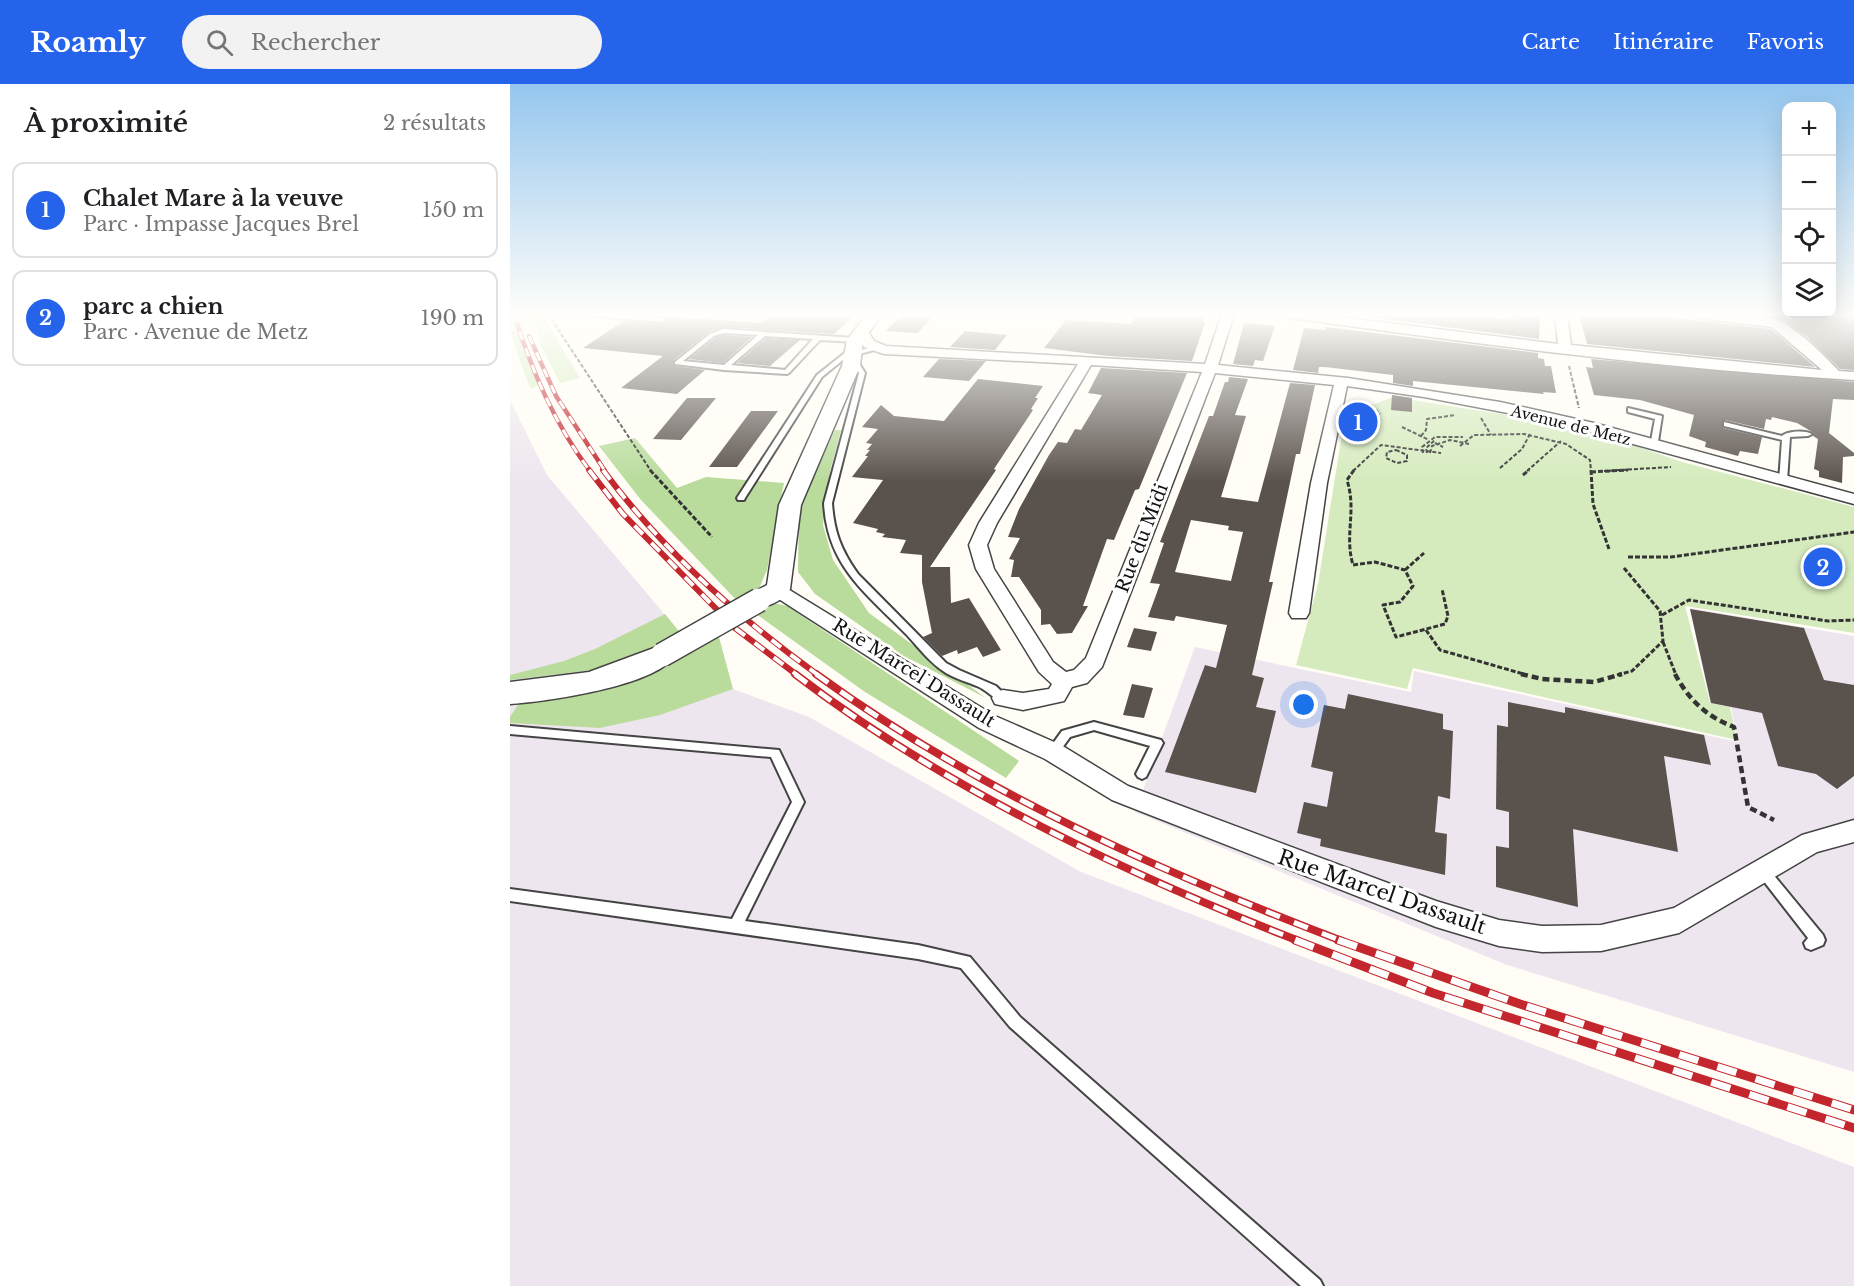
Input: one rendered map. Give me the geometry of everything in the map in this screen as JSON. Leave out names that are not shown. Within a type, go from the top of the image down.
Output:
[{"type":"street","points":[[510,693],[585,683],[628,671],[662,655],[769,594],[790,506],[846,370]]},
{"type":"street","points":[[1065,680],[1054,676],[1046,667],[985,569],[978,545],[988,523],[1080,370]]},
{"type":"street","name":"Rue du Midi","points":[[1004,698],[1009,701],[1027,701],[1056,695],[1065,680],[1080,677],[1095,662],[1209,370]]},
{"type":"street","name":"Avenue de Metz","points":[[1228,370],[1341,383],[1499,406],[1854,499]]},
{"type":"street","points":[[1786,370],[1854,376]]},
{"type":"street","points":[[1830,370],[1835,375]]},
{"type":"street","points":[[1299,613],[1319,483],[1341,383]]},
{"type":"street","name":"Rue Marcel Dassault","points":[[769,594],[987,722],[1053,752],[1120,793],[1436,914],[1499,933],[1542,939],[1601,938],[1679,920],[1811,843],[1854,831]]},
{"type":"lane","points":[[756,370],[786,372],[788,370]]},
{"type":"lane","points":[[741,498],[819,375],[826,370]]},
{"type":"lane","points":[[860,370],[862,373],[828,503],[827,519],[833,539],[853,576],[937,659],[954,673],[990,686],[1004,698]]},
{"type":"lane","points":[[1631,410],[1659,418],[1654,446]]},
{"type":"lane","points":[[1727,424],[1785,439]]},
{"type":"lane","points":[[1783,482],[1786,435],[1808,434]]},
{"type":"lane","points":[[1053,752],[1066,734],[1094,726],[1157,743],[1142,774]]},
{"type":"lane","points":[[510,730],[775,753],[798,802],[735,926]]},
{"type":"lane","points":[[1763,871],[1818,940],[1811,943]]},
{"type":"lane","points":[[510,895],[918,952],[964,963],[1015,1022],[1314,1286]]},
{"type":"path","points":[[584,370],[624,434],[655,477],[712,537]]},
{"type":"path","points":[[1523,475],[1560,442],[1584,427],[1570,370]]},
{"type":"path","points":[[1371,405],[1380,414]]},
{"type":"path","points":[[1421,436],[1426,430],[1427,419],[1456,417],[1455,412],[1467,413]]},
{"type":"path","points":[[1478,414],[1491,435]]},
{"type":"path","points":[[1402,427],[1443,447]]},
{"type":"path","points":[[1500,468],[1518,454],[1528,442],[1530,427]]},
{"type":"path","points":[[1428,453],[1422,447],[1431,439],[1448,435],[1463,437]]},
{"type":"path","points":[[1465,444],[1474,435],[1530,435],[1560,442],[1590,460],[1593,504],[1608,549]]},
{"type":"path","points":[[1428,453],[1426,448],[1445,438],[1465,444]]},
{"type":"path","points":[[1428,453],[1435,443],[1465,444]]},
{"type":"path","points":[[1441,453],[1381,445],[1370,456],[1356,464],[1347,480],[1353,502],[1348,524],[1348,551],[1353,565],[1375,562],[1405,570],[1413,586],[1400,602],[1383,605],[1396,637],[1445,624],[1448,616],[1442,589]]},
{"type":"path","points":[[1389,451],[1402,451],[1408,457],[1404,462],[1392,462],[1385,456],[1389,451]]},
{"type":"path","points":[[1591,472],[1675,467]]},
{"type":"path","points":[[1628,557],[1671,557],[1854,532]]},
{"type":"path","points":[[1405,570],[1424,553]]},
{"type":"path","points":[[1624,568],[1660,611],[1663,641],[1672,671],[1681,688],[1704,711],[1734,727],[1748,807],[1774,820]]},
{"type":"path","points":[[1661,616],[1689,600],[1828,621],[1854,620]]},
{"type":"path","points":[[1426,630],[1440,650],[1478,663],[1542,679],[1594,682],[1632,671],[1663,641]]},
{"type":"shaded area","points":[[510,400],[547,475],[682,635],[717,630],[733,689],[809,717],[1081,872],[1854,1167],[1854,1286],[510,1286]]},
{"type":"shaded area","points":[[1690,608],[1854,636],[1854,1072],[1507,965],[1135,812],[1195,647],[1411,692],[1414,671],[1738,742],[1731,707],[1710,703]]},
{"type":"green space","points":[[524,370],[532,370],[538,385],[531,389]]},
{"type":"green space","points":[[553,370],[575,370],[580,378],[560,383]]},
{"type":"green space","points":[[1393,397],[1552,422],[1573,433],[1595,432],[1682,462],[1854,507],[1854,633],[1685,606],[1710,703],[1730,707],[1737,740],[1413,668],[1407,689],[1296,665],[1318,584],[1345,415]]},
{"type":"green space","points":[[835,430],[841,430],[830,471],[823,525],[833,560],[869,613],[986,698],[904,656],[815,594],[798,572],[799,508]]},
{"type":"green space","points":[[635,438],[677,488],[706,477],[784,483],[767,570],[757,593],[740,604],[641,500],[599,446]]},
{"type":"green space","points":[[774,603],[787,606],[1019,761],[1006,778],[865,692],[752,611]]},
{"type":"green space","points":[[665,614],[682,635],[601,669],[510,680],[510,675],[564,661],[595,649]]},
{"type":"green space","points":[[717,630],[733,689],[660,715],[600,728],[510,723],[510,717],[519,703],[582,694],[628,680]]},
{"type":"building","points":[[645,370],[705,370],[677,394],[621,388]]},
{"type":"building","points":[[929,370],[978,370],[969,381],[923,377]]},
{"type":"building","points":[[1100,370],[1187,373],[1139,489],[1135,490],[1114,540],[1107,539],[1083,606],[1088,606],[1072,633],[1057,634],[1050,624],[1041,625],[1041,610],[1019,577],[1011,577],[1014,560],[1009,559],[1020,538],[1008,537],[1019,509],[1049,455],[1058,442],[1067,443],[1075,429],[1081,430],[1102,395],[1088,393]]},
{"type":"building","points":[[1294,370],[1318,370],[1318,373]]},
{"type":"building","points":[[1351,370],[1552,370],[1556,393],[1543,392],[1544,394],[1413,381],[1413,386],[1393,383],[1393,375]]},
{"type":"building","points":[[1587,370],[1718,370],[1854,382],[1854,400],[1833,399],[1829,433],[1854,453],[1854,456],[1843,457],[1842,483],[1819,477],[1819,471],[1814,469],[1818,439],[1813,436],[1814,433],[1797,423],[1772,417],[1771,420],[1766,419],[1764,429],[1725,420],[1722,422],[1723,428],[1762,437],[1758,454],[1740,451],[1738,456],[1705,447],[1706,442],[1689,436],[1694,415],[1640,400],[1594,395]]},
{"type":"building","points":[[1229,377],[1248,379],[1235,415],[1246,416],[1221,497],[1258,502],[1290,383],[1315,385],[1300,454],[1296,454],[1269,582],[1273,582],[1252,675],[1264,678],[1256,707],[1276,711],[1256,793],[1165,772],[1205,665],[1216,668],[1227,625],[1176,616],[1174,621],[1148,617],[1160,584],[1150,583],[1164,543],[1160,542],[1209,416],[1213,416],[1225,382],[1228,382]],"holes":[[[1191,520],[1229,526],[1228,530],[1243,532],[1231,581],[1175,572]]]},
{"type":"building","points":[[978,379],[1043,386],[1035,398],[1038,398],[1031,409],[1033,410],[994,469],[996,470],[930,567],[950,567],[951,603],[969,598],[1001,650],[983,657],[977,647],[958,654],[957,650],[942,656],[923,637],[932,633],[922,582],[922,555],[900,553],[906,540],[882,537],[885,534],[876,532],[878,529],[853,523],[883,480],[852,477],[868,456],[865,456],[872,444],[866,443],[878,429],[862,427],[881,405],[894,416],[944,421]]},
{"type":"building","points":[[1392,395],[1412,398],[1412,412],[1391,410]]},
{"type":"building","points":[[687,398],[716,398],[681,440],[653,439]]},
{"type":"building","points":[[751,411],[778,411],[737,467],[709,467]]},
{"type":"building","points":[[1690,609],[1804,628],[1824,680],[1854,685],[1854,776],[1837,789],[1816,774],[1778,766],[1762,713],[1711,703]]},
{"type":"building","points":[[1134,628],[1157,632],[1151,651],[1127,647]]},
{"type":"building","points":[[1132,684],[1153,688],[1144,718],[1123,715]]},
{"type":"building","points":[[1348,694],[1443,714],[1443,729],[1453,731],[1450,799],[1438,796],[1435,832],[1447,834],[1445,875],[1320,846],[1321,839],[1297,833],[1304,802],[1327,807],[1333,772],[1311,767],[1324,705],[1345,709]]},
{"type":"building","points":[[1508,702],[1565,713],[1565,707],[1704,735],[1711,765],[1664,756],[1678,852],[1573,829],[1578,907],[1496,887],[1496,846],[1509,848],[1509,812],[1496,809],[1497,725],[1508,727]]},
{"type":"railway","points":[[534,370],[565,434],[590,471]]},
{"type":"railway","points":[[544,370],[556,396],[605,471]]},
{"type":"railway","points":[[589,470],[623,514],[735,628],[797,675]]},
{"type":"railway","points":[[603,470],[650,528],[703,581],[759,630],[818,675]]},
{"type":"railway","points":[[795,674],[911,754],[1037,825],[1168,887],[1299,941]]},
{"type":"railway","points":[[816,674],[877,716],[940,755],[1070,825],[1205,886],[1342,941]]},
{"type":"railway","points":[[1295,940],[1433,993],[1854,1128]]},
{"type":"railway","points":[[1338,940],[1520,1004],[1854,1110]]},
{"type":"place","name":"Chalet Mare à la veuve","points":[[1358,422]]},
{"type":"place","name":"parc a chien","points":[[1823,567]]}]
